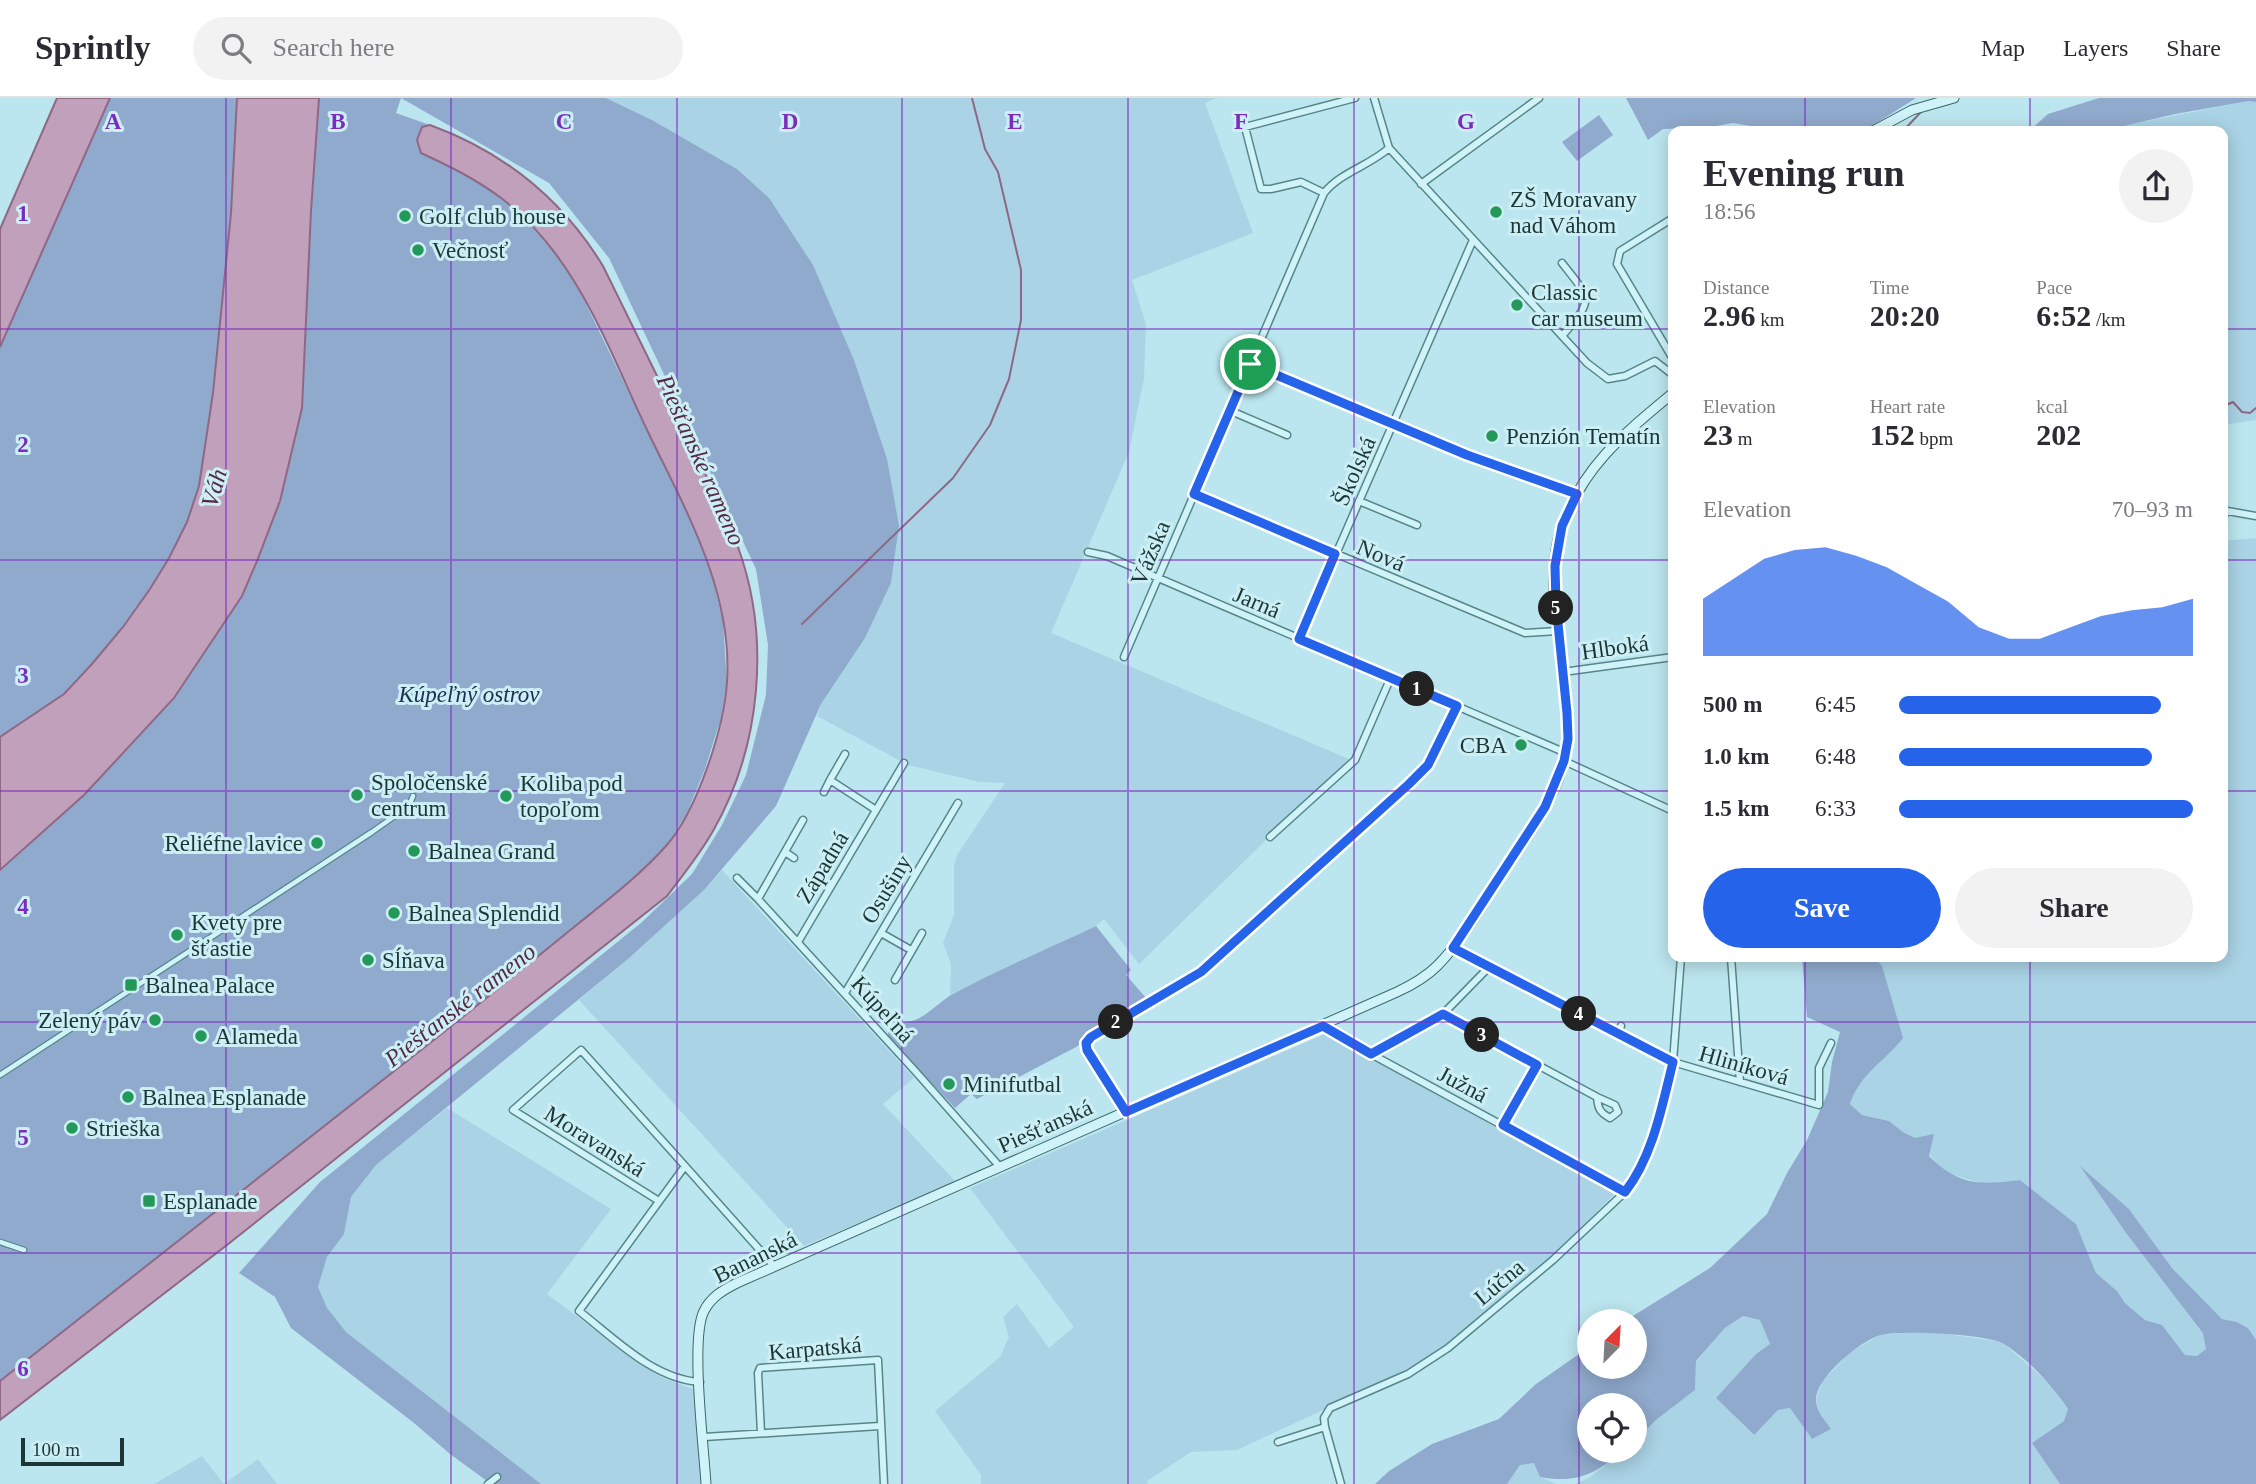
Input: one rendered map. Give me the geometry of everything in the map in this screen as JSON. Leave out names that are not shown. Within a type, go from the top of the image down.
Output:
[{"type":"main road","points":[[1883,126],[1920,107],[1954,98]]},
{"type":"main road","name":"Piešťanská","points":[[911,1207],[1323,1026],[1421,979],[1437,967],[1453,948],[1545,807],[1565,757],[1568,731],[1558,631],[1555,556],[1562,526],[1577,494],[1606,450],[1668,397]]},
{"type":"main road","name":"Bananská","points":[[706,1484],[699,1330],[709,1303],[728,1288],[911,1207]]},
{"type":"street","points":[[1355,98],[1245,127],[1261,189],[1301,182],[1324,192],[1339,178],[1380,157],[1389,148]]},
{"type":"street","points":[[1374,98],[1389,148],[1587,363],[1608,379],[1619,378],[1656,361],[1668,371]]},
{"type":"street","points":[[1421,184],[1539,98]]},
{"type":"street","name":"Vážska","points":[[1124,657],[1324,192]]},
{"type":"street","points":[[1668,221],[1620,251],[1617,264],[1668,351]]},
{"type":"street","name":"Školská","points":[[1299,639],[1474,240]]},
{"type":"street","points":[[1562,263],[1586,293],[1587,301],[1579,316],[1562,336]]},
{"type":"street","points":[[1250,364],[1467,455],[1577,494]]},
{"type":"street","points":[[1231,411],[1286,435]]},
{"type":"street","name":"Nová","points":[[1194,494],[1525,633],[1558,631]]},
{"type":"street","points":[[1359,501],[1417,525]]},
{"type":"street","points":[[2228,511],[2256,516]]},
{"type":"street","name":"Jarná","points":[[1088,552],[1098,553],[1457,706],[1668,808]]},
{"type":"street","name":"Hlboká","points":[[1563,672],[1668,658]]},
{"type":"street","points":[[1270,837],[1355,760],[1391,677]]},
{"type":"street","points":[[1126,1112],[1087,1050],[1086,1043],[1091,1037],[1201,972],[1232,945],[1428,765],[1457,706]]},
{"type":"street","points":[[824,792],[845,754]]},
{"type":"street","name":"Západná","points":[[798,942],[904,763]]},
{"type":"street","points":[[830,780],[876,810]]},
{"type":"street","points":[[0,1075],[372,832],[409,806],[412,796]]},
{"type":"street","name":"Osušiny","points":[[845,993],[958,803]]},
{"type":"street","name":"Západná","points":[[758,899],[803,820]]},
{"type":"street","name":"Západná","points":[[785,852],[794,858]]},
{"type":"street","name":"Kúpeľná","points":[[737,878],[845,993],[1000,1167]]},
{"type":"street","points":[[881,933],[911,950]]},
{"type":"street","points":[[895,980],[922,933]]},
{"type":"street","name":"Hliníková","points":[[1453,948],[1673,1062],[1819,1105],[1819,1068],[1831,1043]]},
{"type":"street","name":"Lúčna","points":[[1325,1427],[1324,1418],[1334,1405],[1408,1374],[1448,1348],[1553,1260],[1625,1192],[1638,1176],[1658,1121],[1673,1062],[1681,962]]},
{"type":"street","points":[[1731,962],[1740,1082]]},
{"type":"street","points":[[1371,1054],[1443,1014],[1490,966]]},
{"type":"street","points":[[1443,1014],[1597,1097]]},
{"type":"street","name":"Južná","points":[[1323,1026],[1625,1192]]},
{"type":"street","name":"Moravanská","points":[[659,1201],[513,1110],[580,1050],[775,1267]]},
{"type":"street","points":[[1503,1125],[1537,1065]]},
{"type":"street","name":"Moravanská","points":[[685,1166],[579,1311],[647,1363],[685,1381],[700,1382]]},
{"type":"street","points":[[0,1242],[24,1250]]},
{"type":"street","name":"Karpatská","points":[[761,1433],[758,1373],[764,1366],[878,1360],[880,1426]]},
{"type":"street","points":[[704,1437],[880,1426],[884,1484]]},
{"type":"street","points":[[1278,1442],[1325,1427],[1341,1484]]},
{"type":"street","points":[[488,1484],[497,1477]]},
{"type":"shaded area","points":[[606,98],[1217,98],[1205,103],[1253,233],[1132,280],[1146,324],[1144,379],[1129,452],[1051,633],[1349,759],[1139,964],[1104,919],[1096,926],[950,995],[951,964],[943,943],[954,915],[954,865],[957,855],[1005,783],[979,782],[908,765],[817,716],[821,704],[865,638],[891,583],[899,527],[737,169],[652,120]]},
{"type":"shaded area","points":[[2249,101],[2256,102],[2256,420],[2228,424],[2228,126],[2121,126]]},
{"type":"shaded area","points":[[2256,538],[2256,1340],[2248,1328],[2222,1319],[2172,1268],[2129,1209],[2083,1170],[2126,1233],[2204,1333],[2206,1349],[2197,1356],[2185,1355],[2162,1325],[2145,1320],[2125,1303],[2117,1291],[2096,1273],[2076,1224],[2020,1180],[1985,1184],[1946,1173],[1915,1138],[1889,1121],[1862,1115],[1850,1104],[1854,1091],[1879,1061],[1893,1050],[1882,966],[1878,962],[2228,962],[2228,541]]},
{"type":"shaded area","points":[[722,870],[914,1078],[883,1104],[956,1182],[804,1246],[579,1000],[704,890]]},
{"type":"shaded area","points":[[1327,1033],[1617,1191],[1549,1262],[1437,1351],[1396,1376],[1237,1450],[1191,1452],[1147,1481],[1148,1484],[981,1484],[981,1475],[935,1411],[1000,1357],[1009,1337],[1003,1317],[1017,1304],[1049,1348],[1074,1327],[970,1188]]},
{"type":"shaded area","points":[[447,1108],[611,1209],[547,1294],[645,1367],[661,1377],[695,1390],[701,1484],[541,1484],[346,1332],[326,1308],[318,1287],[327,1257],[344,1234],[351,1197],[376,1165]]},
{"type":"shaded area","points":[[1743,1316],[1760,1320],[1770,1344],[1756,1354],[1716,1398],[1753,1435],[1778,1410],[1790,1408],[1812,1439],[1831,1429],[1819,1413],[1816,1399],[1823,1381],[1849,1353],[1880,1335],[1925,1331],[2002,1342],[2049,1383],[2068,1409],[2064,1421],[2032,1443],[2060,1484],[1575,1484],[1589,1478],[1608,1463],[1647,1463],[1647,1429],[1695,1390],[1696,1362],[1725,1328]]},
{"type":"shaded area","points":[[202,1456],[224,1484],[154,1484]]},
{"type":"shaded area","points":[[258,1459],[277,1484],[224,1484]]},
{"type":"shaded area","points":[[1535,1463],[1540,1477],[1556,1484],[1507,1484],[1520,1465]]},
{"type":"green space","points":[[110,98],[237,98],[231,213],[213,393],[199,486],[187,522],[169,558],[123,627],[64,694],[0,737],[0,347]]},
{"type":"green space","name":"Kúpeľný ostrov","points":[[319,98],[401,98],[396,113],[430,125],[422,127],[417,139],[421,153],[462,172],[503,199],[552,249],[576,283],[708,560],[723,621],[727,683],[721,718],[705,769],[687,813],[668,844],[639,874],[516,975],[0,1381],[0,870],[84,795],[174,698],[257,561],[280,501],[302,408]]},
{"type":"green space","points":[[401,98],[606,98],[652,120],[737,169],[769,198],[813,265],[854,360],[887,459],[899,526],[891,583],[865,638],[821,704],[776,806],[704,890],[628,959],[376,1165],[351,1197],[344,1234],[327,1257],[318,1287],[327,1308],[346,1332],[541,1484],[491,1484],[291,1328],[275,1297],[239,1273],[320,1182],[641,923],[692,874],[722,825],[746,775],[766,695],[768,645],[756,569],[609,258],[549,183]]},
{"type":"green space","points":[[1626,98],[1916,98],[1872,126],[1751,126],[1733,123],[1716,126],[1668,126],[1668,129],[1663,129],[1648,140]]},
{"type":"green space","points":[[2099,98],[2256,98],[2256,102],[2175,114],[2123,126],[2035,126],[2048,114]]},
{"type":"green space","points":[[1599,115],[1613,135],[1577,161],[1562,142]]},
{"type":"green space","points":[[1096,926],[1131,970],[1126,975],[1147,999],[1085,1036],[1078,1046],[977,1099],[971,1094],[955,1108],[888,1037],[888,1033],[901,1022],[916,1020],[953,994]]},
{"type":"green space","points":[[1802,962],[1878,962],[1882,966],[1903,1038],[1866,1076],[1850,1104],[1862,1115],[1889,1121],[1915,1138],[1934,1134],[1929,1156],[1960,1178],[1982,1183],[2020,1180],[2076,1224],[2096,1273],[2117,1291],[2125,1303],[2145,1320],[2162,1325],[2185,1355],[2197,1356],[2206,1349],[2203,1333],[2126,1233],[2080,1166],[2129,1209],[2172,1268],[2222,1319],[2248,1328],[2256,1340],[2256,1484],[2060,1484],[2032,1443],[2064,1421],[2068,1409],[2055,1391],[2013,1350],[1995,1341],[1964,1335],[1907,1333],[1872,1338],[1851,1352],[1831,1371],[1818,1392],[1818,1409],[1831,1429],[1812,1439],[1790,1408],[1778,1410],[1754,1435],[1716,1398],[1756,1354],[1770,1344],[1760,1320],[1743,1316],[1725,1328],[1696,1361],[1695,1390],[1647,1429],[1647,1393],[1577,1393],[1577,1463],[1607,1463],[1595,1471],[1576,1478],[1554,1479],[1540,1477],[1534,1463],[1520,1465],[1507,1484],[1375,1484],[1389,1471],[1432,1444],[1499,1419],[1536,1384],[1577,1355],[1577,1379],[1647,1379],[1647,1309],[1644,1309],[1710,1268],[1767,1214],[1807,1140],[1828,1092],[1840,1032],[1807,1017]]},
{"type":"water","points":[[57,98],[110,98],[0,347],[0,229]]},
{"type":"water","name":"Váh","points":[[237,98],[319,98],[302,408],[280,501],[242,596],[174,698],[84,795],[0,870],[0,737],[64,694],[123,627],[169,558],[187,522],[199,486],[213,393],[231,213]]},
{"type":"water","points":[[430,125],[482,149],[529,180],[550,199],[587,242],[603,266],[722,508],[738,547],[755,618],[756,692],[742,764],[713,831],[667,896],[227,1245],[0,1420],[0,1381],[435,1039],[635,877],[677,831],[698,791],[715,745],[725,701],[727,648],[714,583],[691,520],[588,304],[570,274],[550,246],[501,198],[472,179],[421,153],[417,140],[422,127]]},
{"type":"waterway","points":[[802,624],[953,478],[990,425],[1009,379],[1021,320],[1021,270],[998,172],[985,149],[972,98]]},
{"type":"waterway","points":[[1908,126],[1921,112]]},
{"type":"waterway","points":[[2228,404],[2233,402],[2242,412],[2250,413],[2256,408]]},
{"type":"place","name":"ZŠ Moravany nad Váhom","points":[[1496,212]]},
{"type":"place","name":"Golf club house","points":[[405,216]]},
{"type":"place","name":"Večnosť","points":[[418,250]]},
{"type":"place","name":"Classic car museum","points":[[1517,305]]},
{"type":"place","name":"Penzión Tematín","points":[[1492,436]]},
{"type":"place","name":"CBA","points":[[1521,745]]},
{"type":"place","name":"Spoločenské centrum","points":[[357,795]]},
{"type":"place","name":"Koliba pod topoľom","points":[[506,796]]},
{"type":"place","name":"Reliéfne lavice","points":[[317,843]]},
{"type":"place","name":"Balnea Grand","points":[[414,851]]},
{"type":"place","name":"Balnea Splendid","points":[[394,913]]},
{"type":"place","name":"Kvety pre šťastie","points":[[177,935]]},
{"type":"place","name":"Sĺňava","points":[[368,960]]},
{"type":"place","name":"Balnea Palace","points":[[131,985]]},
{"type":"place","name":"Zelený páv","points":[[155,1020]]},
{"type":"place","name":"Alameda","points":[[201,1036]]},
{"type":"place","name":"Minifutbal","points":[[949,1084]]},
{"type":"place","name":"Balnea Esplanade","points":[[128,1097]]},
{"type":"place","name":"Strieška","points":[[72,1128]]},
{"type":"place","name":"Esplanade","points":[[149,1201]]},
{"type":"route","points":[[1250,364],[1467,455],[1577,494],[1562,526],[1555,556],[1556,604],[1567,713],[1568,739],[1564,761],[1545,807],[1453,948],[1673,1062],[1658,1121],[1638,1176],[1625,1192],[1503,1125],[1537,1065],[1443,1014],[1371,1054],[1323,1026],[1126,1112],[1087,1050],[1086,1043],[1091,1037],[1201,972],[1409,784],[1428,765],[1457,706],[1299,639],[1335,554],[1194,494],[1250,364]]},
{"type":"water label","name":"Piešťanské rameno","points":[[701,460]]},
{"type":"water label","name":"Piešťanské rameno","points":[[460,1005]]}]
